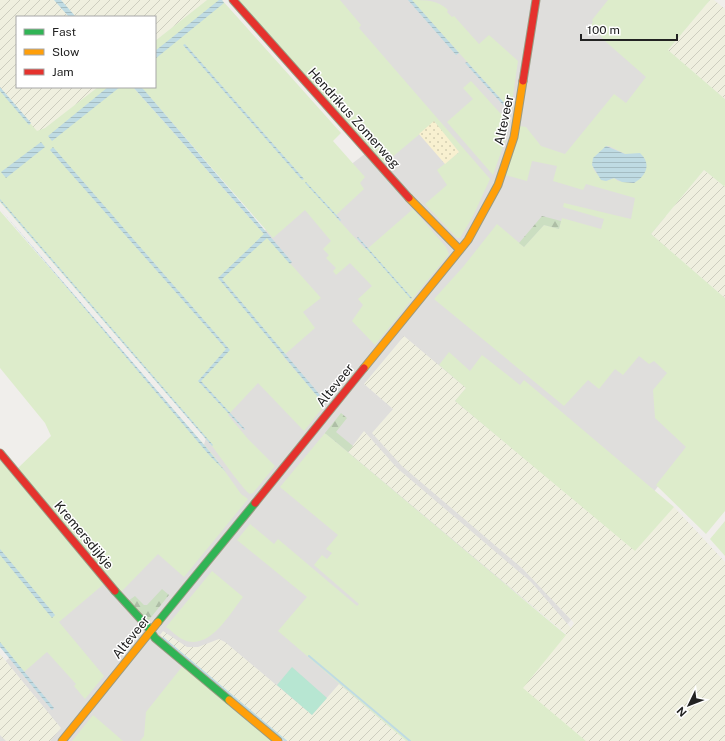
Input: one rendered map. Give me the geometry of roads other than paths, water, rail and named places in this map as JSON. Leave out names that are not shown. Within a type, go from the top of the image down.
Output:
[{"type":"street","name":"Hendrikus Zomerweg","points":[[233,0],[428,219],[460,250]]},
{"type":"street","name":"Alteveer","points":[[62,741],[460,250],[476,228],[491,200],[509,155],[519,117],[536,0]]},
{"type":"street","name":"Kremersdijkje","points":[[0,453],[151,631],[155,638],[278,741]]},
{"type":"water","points":[[54,0],[61,0],[75,16],[68,16]]},
{"type":"water","points":[[219,0],[222,0],[224,3],[156,58],[156,50]]},
{"type":"water","points":[[408,0],[412,0],[459,53],[456,55]]},
{"type":"water","points":[[185,44],[304,179],[302,180],[183,45]]},
{"type":"water","points":[[467,62],[507,106],[505,107],[465,63]]},
{"type":"water","points":[[0,87],[31,123],[29,125],[0,91]]},
{"type":"water","points":[[107,88],[119,88],[52,141],[48,136]]},
{"type":"water","points":[[134,88],[142,88],[145,91],[292,262],[290,264],[267,238],[222,279],[320,395],[318,397],[218,278],[264,234]]},
{"type":"water","points":[[41,142],[45,147],[6,178],[1,172]]},
{"type":"water","points":[[606,146],[625,154],[640,153],[644,157],[647,165],[642,177],[634,183],[622,182],[614,178],[606,181],[601,180],[592,165],[593,158]]},
{"type":"water","points":[[53,147],[230,350],[201,381],[245,429],[244,430],[198,381],[226,349],[50,150]]},
{"type":"water","points":[[306,182],[341,220],[340,221],[305,183]]},
{"type":"water","points":[[0,199],[213,445],[212,446],[0,201]]},
{"type":"water","points":[[0,209],[205,446],[226,472],[210,456]]},
{"type":"water","points":[[358,237],[412,298],[411,299],[357,238]]},
{"type":"water","points":[[0,549],[55,615],[52,618],[0,555]]},
{"type":"water","points":[[0,642],[54,708],[52,710],[0,647]]},
{"type":"waterway","points":[[163,638],[286,741]]},
{"type":"waterway","points":[[309,656],[410,741]]}]
